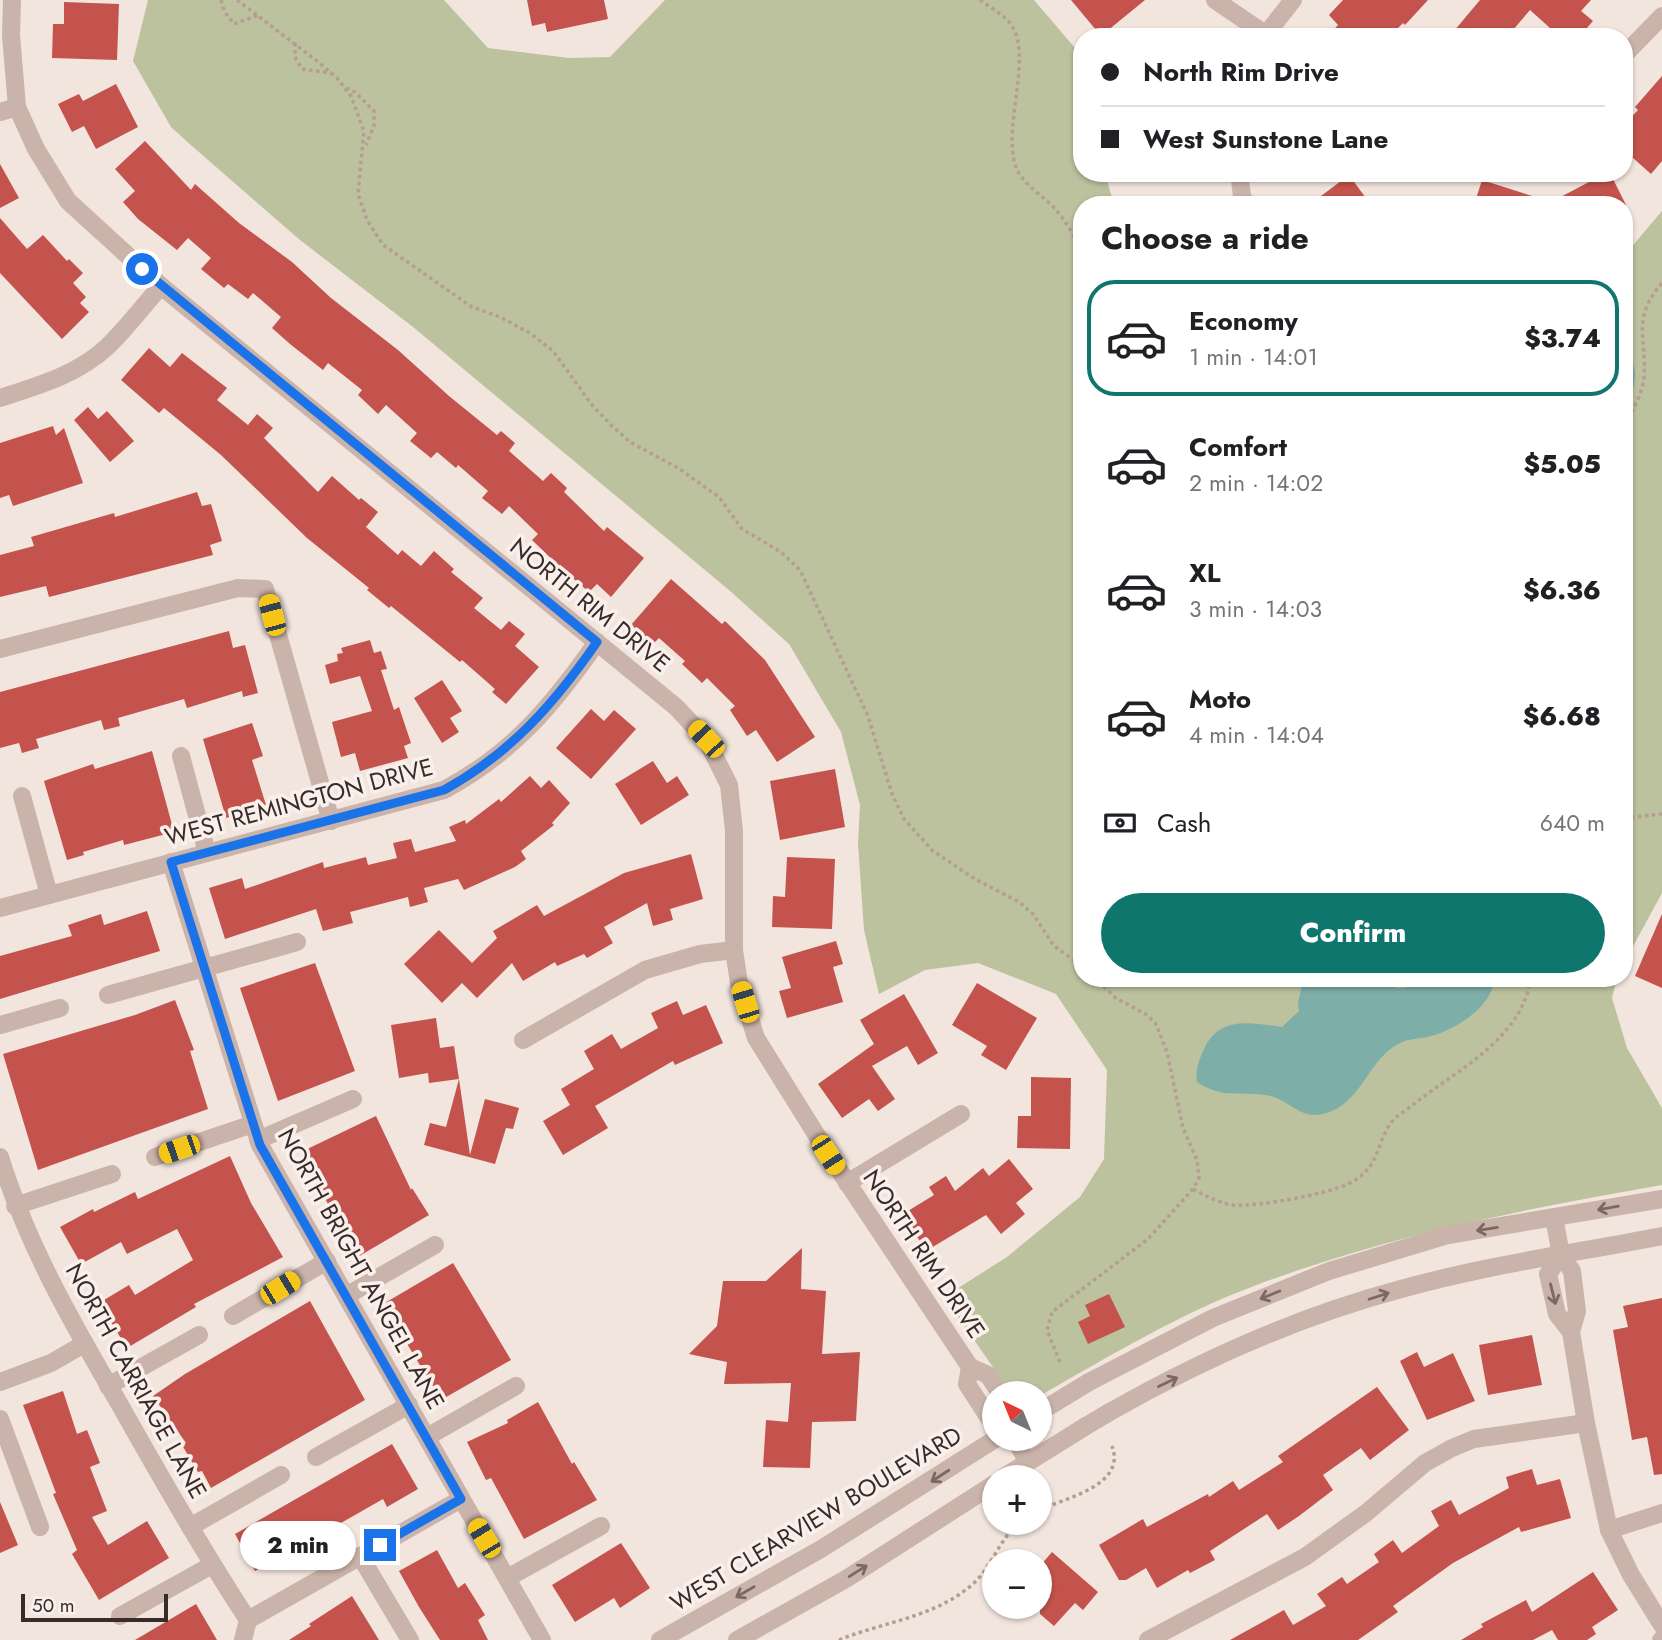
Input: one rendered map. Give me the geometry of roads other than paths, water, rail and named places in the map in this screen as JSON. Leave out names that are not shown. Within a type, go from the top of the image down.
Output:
[{"type":"street","name":"NORTH RIM DRIVE","points":[[12,0],[8,110],[68,201],[161,286],[676,707],[706,739],[729,785],[734,831],[734,950],[739,983],[756,1038],[847,1183],[970,1367],[988,1375],[992,1381]]},
{"type":"street","points":[[1214,0],[1253,28]]},
{"type":"street","points":[[1270,28],[1293,0]]},
{"type":"street","points":[[1633,46],[1662,16]]},
{"type":"street","points":[[0,398],[53,380],[82,366],[106,348],[161,286]]},
{"type":"street","points":[[0,649],[238,588],[265,589],[331,821]]},
{"type":"street","name":"WEST REMINGTON DRIVE","points":[[0,908],[444,790],[481,770],[528,728],[556,698],[597,642]]},
{"type":"street","points":[[181,757],[207,853]]},
{"type":"street","points":[[23,796],[49,895]]},
{"type":"street","name":"NORTH BRIGHT ANGEL LANE","points":[[171,862],[256,1132],[542,1640]]},
{"type":"street","points":[[108,995],[297,942]]},
{"type":"street","points":[[523,1040],[645,970],[700,954],[734,950]]},
{"type":"street","points":[[0,1025],[60,1009]]},
{"type":"street","points":[[155,1157],[256,1132],[353,1099]]},
{"type":"street","points":[[847,1183],[961,1114]]},
{"type":"street","name":"NORTH CARRIAGE LANE","points":[[0,1157],[15,1206],[84,1344],[190,1527],[248,1620]]},
{"type":"street","points":[[15,1206],[112,1174]]},
{"type":"street","points":[[1052,1405],[1089,1382],[1213,1318],[1329,1271],[1448,1235],[1662,1199]]},
{"type":"street","points":[[1554,1217],[1560,1255],[1572,1271],[1577,1311],[1572,1332],[1586,1423],[1609,1530],[1631,1575],[1662,1625]]},
{"type":"street","points":[[1023,1465],[1108,1413],[1232,1350],[1350,1305],[1474,1271],[1662,1236]]},
{"type":"street","points":[[346,1296],[435,1245]]},
{"type":"street","points":[[233,1316],[327,1261]]},
{"type":"street","points":[[108,1386],[199,1335]]},
{"type":"street","points":[[0,1381],[51,1363],[84,1344]]},
{"type":"street","name":"NORTH RIM DRIVE","points":[[970,1367],[967,1384],[982,1407]]},
{"type":"street","points":[[427,1437],[516,1386]]},
{"type":"street","points":[[316,1457],[409,1405]]},
{"type":"street","points":[[0,1419],[40,1527]]},
{"type":"street","points":[[1148,1640],[1305,1557],[1367,1513],[1425,1463],[1452,1448],[1474,1439],[1586,1423]]},
{"type":"street","name":"WEST CLEARVIEW BOULEVARD","points":[[660,1640],[833,1542],[982,1448]]},
{"type":"street","points":[[1022,1451],[1028,1462]]},
{"type":"street","points":[[190,1527],[281,1475]]},
{"type":"street","points":[[737,1640],[846,1579],[982,1492]]},
{"type":"street","points":[[243,1640],[248,1620],[461,1499]]},
{"type":"street","points":[[1609,1530],[1662,1513]]},
{"type":"street","points":[[508,1578],[601,1526]]},
{"type":"street","points":[[360,1556],[410,1640]]},
{"type":"street","points":[[120,1616],[212,1564]]},
{"type":"water","points":[[1302,987],[1492,987],[1488,998],[1480,1007],[1461,1022],[1441,1033],[1404,1041],[1389,1050],[1347,1102],[1323,1114],[1303,1112],[1274,1097],[1226,1093],[1197,1082],[1199,1061],[1204,1049],[1219,1031],[1228,1026],[1248,1023],[1282,1027],[1299,1011]]}]
